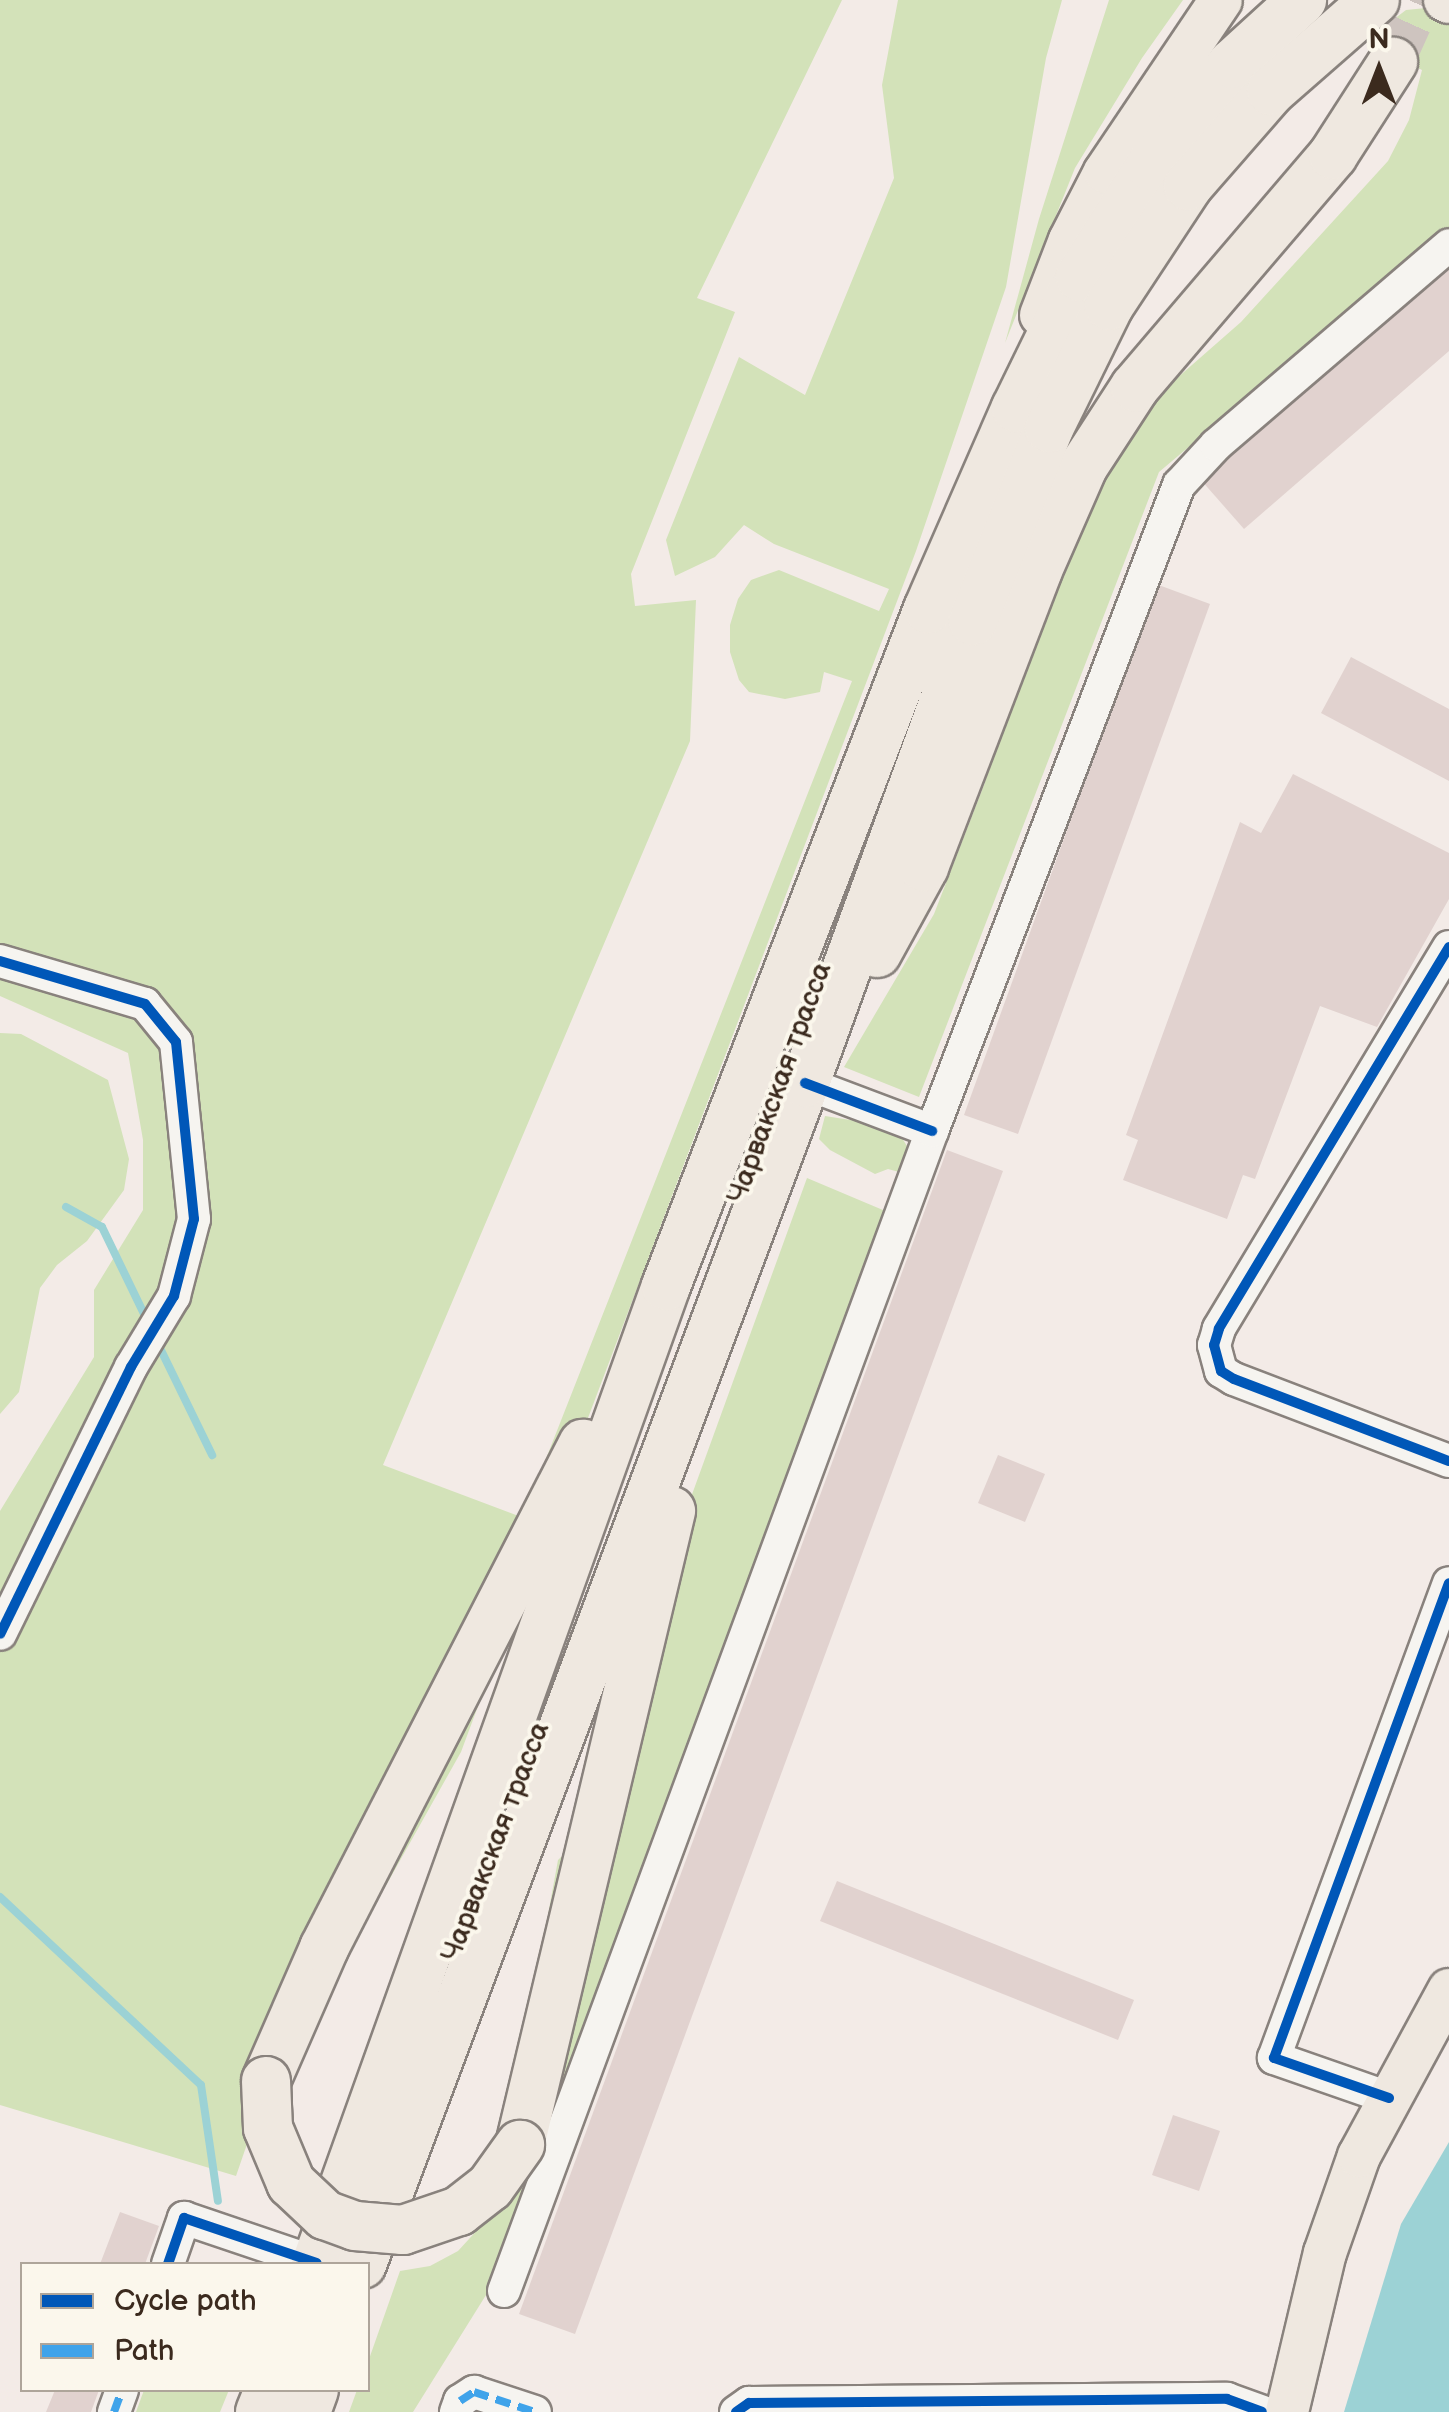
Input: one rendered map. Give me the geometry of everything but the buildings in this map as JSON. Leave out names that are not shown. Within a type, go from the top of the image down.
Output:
[{"type":"highway","name":"Чарвакская трасса","points":[[333,2262],[666,1286],[928,609],[1031,375],[1114,218],[1208,92],[1302,0]]},
{"type":"highway","name":"Чарвакская трасса","points":[[333,2262],[720,1306],[973,621],[1077,364],[1146,244],[1206,164],[1271,91],[1376,0]]},
{"type":"highway","points":[[805,1083],[924,867],[1044,554],[1083,466],[1134,387],[1342,144],[1393,62]]},
{"type":"highway","points":[[666,1286],[324,1948],[266,2081],[268,2128],[291,2183],[324,2215],[355,2226],[402,2230],[458,2211],[490,2187],[520,2145],[720,1306]]},
{"type":"main road","points":[[928,609],[1086,206],[1222,0]]},
{"type":"main road","points":[[1287,2412],[1340,2206],[1358,2156],[1449,1990]]},
{"type":"street","points":[[504,2291],[932,1131],[1179,485],[1216,446],[1449,245]]},
{"type":"street","points":[[1449,947],[1219,1329],[1214,1345],[1221,1371],[1234,1379],[1449,1462]]},
{"type":"street","points":[[0,961],[145,1004],[176,1042],[194,1219],[174,1296],[131,1367],[0,1634]]},
{"type":"street","points":[[805,1083],[932,1131]]},
{"type":"street","points":[[1388,2098],[1274,2058],[1449,1583]]},
{"type":"street","points":[[169,2262],[184,2218],[326,2262]]},
{"type":"street","points":[[458,2406],[474,2392],[535,2412]]},
{"type":"street","points":[[736,2412],[749,2404],[1227,2399],[1262,2412]]},
{"type":"green space","points":[[0,0],[842,0],[697,298],[735,312],[631,574],[635,606],[696,600],[690,741],[383,1465],[545,1526],[461,1752],[257,2115],[236,2176],[0,2105],[0,1511],[94,1357],[94,1290],[143,1210],[143,1140],[128,1053],[0,996]]},
{"type":"green space","points":[[898,0],[1062,0],[1046,58],[1006,287],[916,551],[549,1521],[525,1512],[852,681],[824,672],[820,692],[785,699],[749,692],[739,680],[730,652],[730,625],[738,599],[751,580],[779,570],[879,611],[889,589],[774,544],[744,525],[715,557],[675,576],[666,540],[739,357],[805,395],[894,178],[882,85]]},
{"type":"green space","points":[[1109,0],[1183,0],[1142,58],[1075,168],[1005,343],[1039,219]]},
{"type":"green space","points":[[1426,8],[1449,17],[1449,228],[1159,472],[919,1097],[844,1067],[934,914],[984,785],[1036,626],[1120,444],[1160,393],[1241,322],[1388,161],[1409,120],[1422,70],[1365,41],[1406,10]]},
{"type":"green space","points":[[0,1033],[21,1034],[108,1080],[129,1159],[124,1190],[87,1241],[57,1265],[40,1288],[19,1392],[0,1414]]},
{"type":"green space","points":[[825,1116],[895,1127],[907,1146],[899,1172],[888,1169],[875,1174],[830,1150],[819,1139]]},
{"type":"green space","points":[[807,1178],[890,1213],[486,2295],[413,2412],[349,2412],[356,2392],[370,2392],[370,2356],[400,2271],[430,2266],[458,2251],[480,2227],[496,2199],[558,1860],[626,1794],[645,1731],[654,1599]]},
{"type":"green space","points":[[143,2392],[228,2392],[220,2412],[136,2412]]},
{"type":"water","points":[[1449,2142],[1449,2412],[1344,2412],[1401,2224]]},
{"type":"waterway","points":[[66,1207],[102,1227],[147,1320]]},
{"type":"waterway","points":[[157,1342],[212,1455]]},
{"type":"waterway","points":[[0,1897],[201,2085],[218,2201]]},
{"type":"tunnel","points":[[1393,62],[1421,0]]},
{"type":"marked path","points":[[114,2412],[121,2392]]},
{"type":"marked path","points":[[460,2401],[474,2392],[535,2412]]},
{"type":"cycle path","points":[[1449,947],[1219,1329],[1214,1345],[1221,1371],[1234,1379],[1449,1461]]},
{"type":"cycle path","points":[[0,961],[145,1004],[176,1042],[194,1219],[174,1296],[131,1367],[0,1634]]},
{"type":"cycle path","points":[[805,1083],[932,1131]]},
{"type":"cycle path","points":[[1389,2098],[1274,2058],[1449,1583]]},
{"type":"cycle path","points":[[169,2262],[184,2218],[314,2262]]},
{"type":"cycle path","points":[[736,2412],[749,2403],[1227,2399],[1262,2412]]}]
